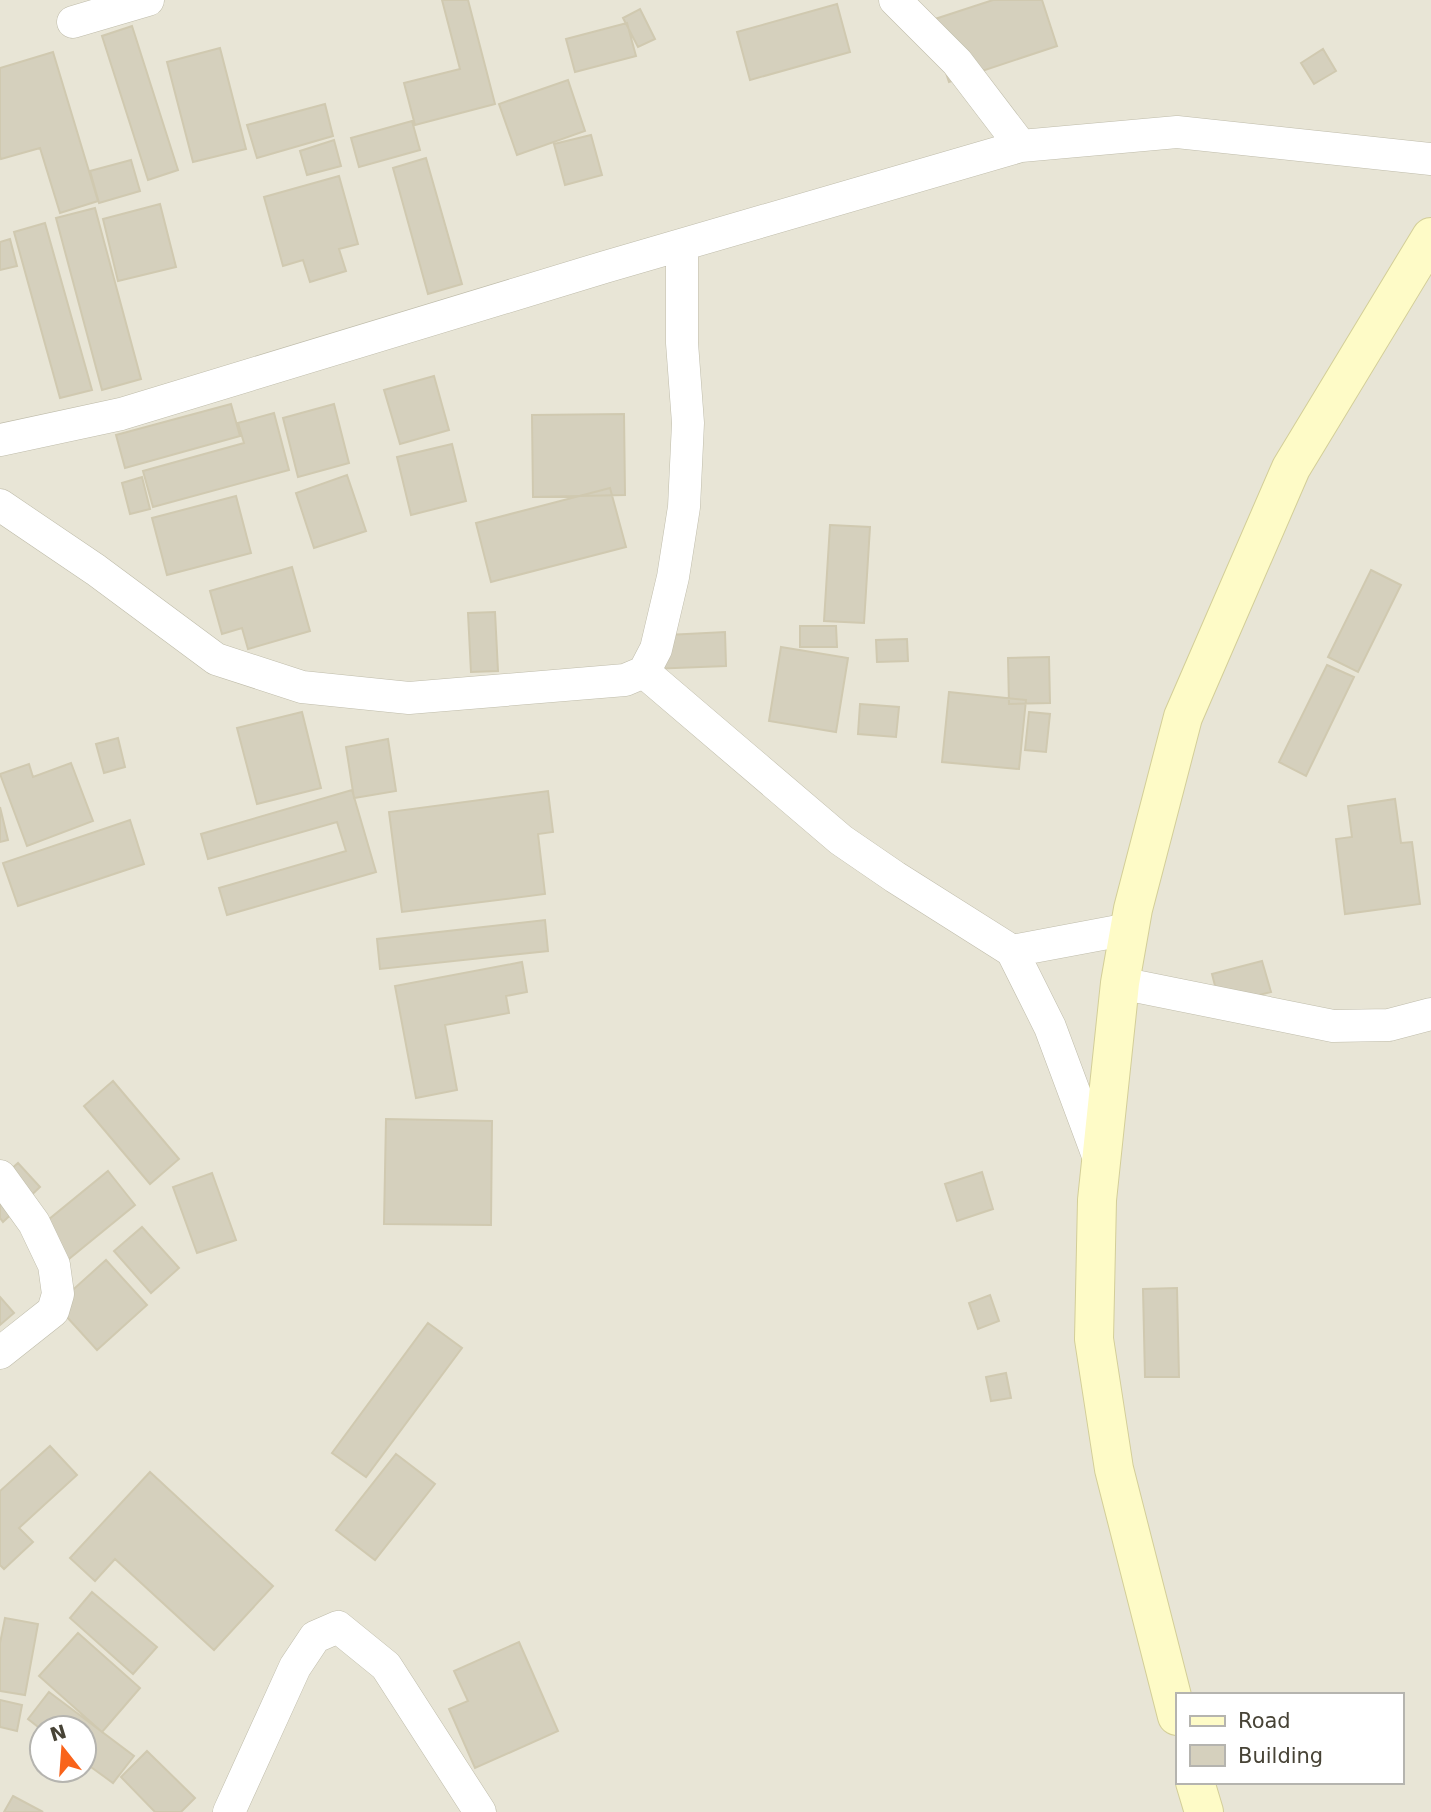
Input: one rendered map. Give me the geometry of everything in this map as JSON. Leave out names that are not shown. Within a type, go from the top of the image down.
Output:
[{"type":"main road","points":[[1176,1712],[1114,1469],[1094,1339],[1097,1200],[1120,983],[1129,929],[1183,717],[1292,468],[1431,237]]},
{"type":"main road","points":[[1196,1784],[1204,1812]]},
{"type":"street","points":[[73,22],[148,0]]},
{"type":"street","points":[[895,0],[957,62],[1021,146]]},
{"type":"street","points":[[0,440],[121,414],[1021,146],[1177,132],[1431,159]]},
{"type":"street","points":[[0,505],[96,570],[216,659],[302,687],[409,698],[625,680],[644,672],[656,649],[673,578],[684,507],[688,423],[682,343],[682,246]]},
{"type":"street","points":[[644,672],[841,840],[1012,951],[1050,1027],[1101,1164]]},
{"type":"street","points":[[1012,951],[1129,929]]},
{"type":"street","points":[[1120,983],[1333,1026],[1390,1025],[1431,1014]]},
{"type":"street","points":[[0,1175],[39,1233],[54,1265],[58,1294],[53,1311],[0,1353]]},
{"type":"street","points":[[229,1812],[295,1667],[315,1637],[338,1627],[386,1666],[480,1812]]},
{"type":"shaded area","points":[[0,0],[1431,0],[1431,1812],[0,1812]]},
{"type":"building","points":[[442,0],[468,0],[495,104],[415,125],[404,83],[460,69]]},
{"type":"building","points":[[993,0],[1042,0],[1057,46],[949,82],[929,21]]},
{"type":"building","points":[[837,4],[850,52],[750,80],[737,32]]},
{"type":"building","points":[[640,9],[655,39],[638,47],[623,18]]},
{"type":"building","points":[[627,23],[636,56],[575,72],[566,39]]},
{"type":"building","points":[[132,26],[178,170],[148,180],[102,36]]},
{"type":"building","points":[[220,48],[246,149],[193,162],[167,62]]},
{"type":"building","points":[[1323,49],[1336,71],[1314,84],[1301,63]]},
{"type":"building","points":[[53,52],[98,201],[60,213],[40,148],[1,159],[0,156],[0,68]]},
{"type":"building","points":[[568,80],[585,131],[517,155],[499,104]]},
{"type":"building","points":[[325,104],[333,136],[257,158],[247,125]]},
{"type":"building","points":[[412,121],[420,150],[359,167],[351,138]]},
{"type":"building","points":[[591,135],[602,175],[565,185],[554,144]]},
{"type":"building","points":[[334,140],[341,166],[307,175],[300,151]]},
{"type":"building","points":[[426,158],[462,284],[428,294],[393,168]]},
{"type":"building","points":[[131,160],[140,191],[99,203],[90,171]]},
{"type":"building","points":[[339,176],[358,244],[339,249],[346,271],[310,282],[303,260],[283,266],[264,197]]},
{"type":"building","points":[[160,204],[176,267],[118,281],[103,219]]},
{"type":"building","points":[[95,208],[141,379],[102,390],[56,218]]},
{"type":"building","points":[[45,223],[92,390],[60,398],[14,232]]},
{"type":"building","points":[[10,239],[17,266],[0,270],[0,242]]},
{"type":"building","points":[[434,376],[449,430],[400,444],[384,390]]},
{"type":"building","points":[[231,404],[240,436],[125,468],[116,435]]},
{"type":"building","points":[[334,404],[349,463],[298,477],[283,418]]},
{"type":"building","points":[[274,413],[289,470],[153,507],[143,471],[244,443],[238,423]]},
{"type":"building","points":[[624,414],[625,495],[533,497],[532,415]]},
{"type":"building","points":[[452,444],[466,501],[411,515],[397,457]]},
{"type":"building","points":[[347,475],[366,531],[314,548],[296,493]]},
{"type":"building","points":[[142,477],[150,509],[130,514],[122,483]]},
{"type":"building","points":[[610,488],[626,547],[491,582],[476,523]]},
{"type":"building","points":[[236,496],[251,553],[167,575],[152,518]]},
{"type":"building","points":[[830,525],[870,527],[864,623],[824,621]]},
{"type":"building","points":[[292,567],[310,631],[248,649],[242,628],[222,634],[210,591]]},
{"type":"building","points":[[1371,570],[1401,585],[1358,672],[1328,657]]},
{"type":"building","points":[[495,612],[498,671],[471,672],[468,613]]},
{"type":"building","points":[[800,626],[836,626],[837,647],[800,647]]},
{"type":"building","points":[[725,632],[726,666],[650,669],[648,636]]},
{"type":"building","points":[[907,639],[908,661],[877,662],[876,640]]},
{"type":"building","points":[[781,647],[848,658],[836,732],[769,721]]},
{"type":"building","points":[[1049,657],[1050,703],[1009,704],[1008,658]]},
{"type":"building","points":[[1327,665],[1354,677],[1306,776],[1279,762]]},
{"type":"building","points":[[949,692],[1026,700],[1019,769],[942,762]]},
{"type":"building","points":[[860,704],[899,707],[896,737],[858,734]]},
{"type":"building","points":[[302,712],[321,788],[257,804],[237,728]]},
{"type":"building","points":[[1029,712],[1050,714],[1046,752],[1025,750]]},
{"type":"building","points":[[118,738],[125,767],[104,773],[96,744]]},
{"type":"building","points":[[388,739],[396,791],[354,798],[346,747]]},
{"type":"building","points":[[71,763],[93,821],[27,846],[0,774],[29,764],[33,777]]},
{"type":"building","points":[[352,790],[376,872],[227,915],[219,888],[346,851],[337,822],[208,859],[201,834]]},
{"type":"building","points":[[548,791],[553,832],[538,834],[545,894],[402,912],[389,812]]},
{"type":"building","points":[[1395,799],[1401,843],[1412,842],[1420,904],[1345,914],[1336,839],[1352,837],[1348,806]]},
{"type":"building","points":[[0,807],[8,840],[0,842]]},
{"type":"building","points":[[130,820],[144,864],[18,906],[3,863]]},
{"type":"building","points":[[545,920],[548,951],[380,969],[377,939]]},
{"type":"building","points":[[1262,961],[1271,992],[1220,1005],[1212,974]]},
{"type":"building","points":[[522,962],[527,992],[506,996],[509,1013],[445,1025],[457,1090],[416,1098],[395,986]]},
{"type":"building","points":[[113,1081],[179,1159],[150,1184],[84,1106]]},
{"type":"building","points":[[386,1119],[492,1121],[491,1225],[384,1224]]},
{"type":"building","points":[[18,1163],[40,1187],[3,1222],[0,1218],[0,1179]]},
{"type":"building","points":[[108,1171],[135,1205],[53,1272],[26,1238]]},
{"type":"building","points":[[982,1172],[993,1209],[957,1221],[945,1184]]},
{"type":"building","points":[[212,1173],[236,1240],[197,1253],[173,1187]]},
{"type":"building","points":[[142,1227],[179,1268],[151,1293],[114,1251]]},
{"type":"building","points":[[106,1260],[147,1305],[97,1350],[56,1305]]},
{"type":"building","points":[[1177,1288],[1179,1377],[1145,1377],[1143,1289]]},
{"type":"building","points":[[990,1295],[999,1321],[978,1329],[969,1303]]},
{"type":"building","points":[[0,1297],[14,1313],[0,1325]]},
{"type":"building","points":[[428,1323],[462,1348],[366,1477],[332,1453]]},
{"type":"building","points":[[1006,1373],[1011,1398],[991,1401],[986,1377]]},
{"type":"building","points":[[50,1446],[77,1475],[19,1528],[33,1542],[4,1569],[0,1565],[0,1491]]},
{"type":"building","points":[[396,1454],[435,1484],[375,1560],[336,1530]]},
{"type":"building","points":[[150,1472],[273,1586],[214,1650],[115,1559],[95,1581],[70,1558]]},
{"type":"building","points":[[92,1592],[157,1647],[133,1674],[70,1618]]},
{"type":"building","points":[[5,1618],[38,1624],[25,1695],[0,1691],[0,1643]]},
{"type":"building","points":[[78,1633],[140,1688],[102,1732],[98,1728],[98,1714],[82,1714],[39,1676]]},
{"type":"building","points":[[519,1642],[558,1731],[475,1768],[449,1709],[468,1701],[454,1671]]},
{"type":"building","points":[[49,1692],[78,1714],[32,1714]]},
{"type":"building","points":[[0,1700],[22,1705],[17,1731],[0,1727]]},
{"type":"building","points":[[98,1729],[134,1756],[113,1783],[98,1772]]},
{"type":"building","points":[[147,1751],[195,1798],[181,1812],[155,1812],[121,1777]]},
{"type":"building","points":[[13,1796],[43,1812],[4,1812]]}]
